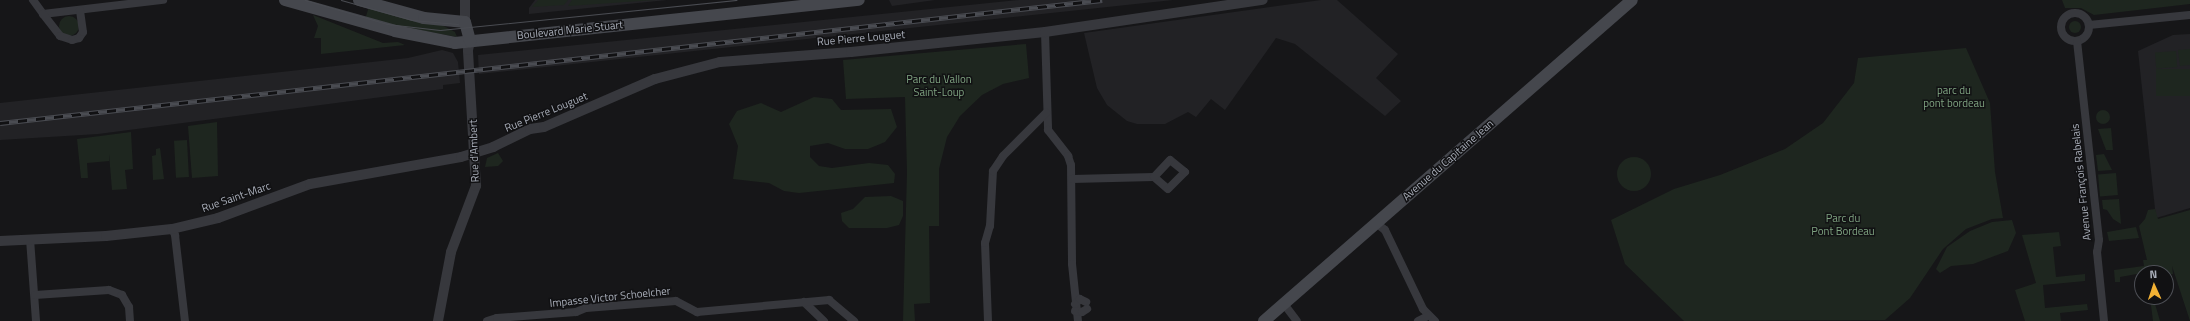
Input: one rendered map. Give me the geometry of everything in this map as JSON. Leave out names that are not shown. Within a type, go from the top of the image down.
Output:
[{"type":"main road","name":"Boulevard Marie Stuart","points":[[285,0],[396,32],[455,43],[859,0]]},
{"type":"main road","points":[[359,0],[424,18],[464,22]]},
{"type":"main road","name":"Avenue du Capitaine Jean","points":[[1272,321],[1286,306],[1632,0]]},
{"type":"main road","name":"Avenue du Capitaine Jean","points":[[1378,225],[1639,0]]},
{"type":"main road","name":"Rue d'Ambert","points":[[464,22],[470,41]]},
{"type":"main road","name":"Avenue du Capitaine Jean","points":[[1264,321],[1286,306]]},
{"type":"street","points":[[33,0],[60,36],[72,40],[79,38],[83,32],[80,10]]},
{"type":"street","points":[[43,14],[163,0]]},
{"type":"street","name":"Rue d'Ambert","points":[[464,22],[465,0]]},
{"type":"street","name":"Rue Pierre Louguet","points":[[475,151],[493,146],[530,129],[544,127],[655,79],[720,62],[851,52],[1045,32],[1263,0]]},
{"type":"street","points":[[2077,14],[2085,17],[2089,25],[2088,34],[2078,41],[2065,37],[2062,29],[2063,21],[2069,15],[2077,14]]},
{"type":"street","points":[[2089,25],[2190,15]]},
{"type":"street","points":[[1045,32],[1046,113],[1050,135],[1071,159],[1072,264],[1075,278],[1075,307],[1078,321]]},
{"type":"street","name":"Rue d'Ambert","points":[[438,321],[451,252],[476,186],[468,50],[470,41]]},
{"type":"street","name":"Avenue François Rabelais","points":[[2078,41],[2099,240],[2097,252],[2104,321]]},
{"type":"street","points":[[988,321],[985,243],[990,226],[993,171],[1003,156],[1046,113]]},
{"type":"street","name":"Rue Saint-Marc","points":[[0,241],[106,236],[172,229],[218,218],[310,184],[460,157],[475,151]]},
{"type":"street","points":[[1072,179],[1154,177]]},
{"type":"street","points":[[1378,225],[1385,230],[1423,310],[1432,318]]},
{"type":"street","points":[[172,229],[175,235],[185,321]]},
{"type":"street","points":[[30,239],[36,321]]},
{"type":"street","points":[[35,295],[109,290],[122,295],[129,307],[130,321]]},
{"type":"street","points":[[1075,307],[1080,299],[1086,305]]},
{"type":"street","name":"Impasse Victor Schoelcher","points":[[486,321],[497,318],[576,312],[586,308],[676,301],[697,312],[829,300],[854,321]]},
{"type":"street","points":[[804,302],[824,321]]},
{"type":"street","points":[[1286,306],[1297,321]]},
{"type":"street","points":[[1418,321],[1432,318]]},
{"type":"shaded area","points":[[535,0],[667,0],[529,14],[529,8]]},
{"type":"shaded area","points":[[889,0],[935,0],[892,6]]},
{"type":"shaded area","points":[[1019,0],[1173,0],[479,74],[478,55]]},
{"type":"shaded area","points":[[1321,0],[1337,0],[1398,54],[1376,78],[1401,101],[1385,116],[1295,44],[1276,38],[1225,110],[1211,99],[1196,117],[1188,112],[1165,124],[1137,124],[1127,121],[1107,105],[1097,88],[1084,33]]},
{"type":"shaded area","points":[[2190,34],[2190,208],[2156,218],[2138,51],[2173,35]]},
{"type":"shaded area","points":[[442,50],[453,53],[458,62],[460,83],[443,85],[443,89],[98,134],[0,140],[0,103],[408,58]]},
{"type":"green space","points":[[538,0],[568,0],[564,5],[532,7]]},
{"type":"green space","points":[[572,0],[655,0],[568,6]]},
{"type":"green space","points":[[2062,0],[2190,0],[2190,4],[2094,15],[2081,8],[2065,8]]},
{"type":"green space","points":[[369,6],[440,24],[455,32],[457,37],[365,20]]},
{"type":"green space","points":[[313,15],[383,43],[398,42],[405,45],[321,54],[321,38],[314,38],[318,26]]},
{"type":"green space","points":[[65,16],[73,16],[79,22],[79,30],[73,36],[65,36],[59,30],[59,22]]},
{"type":"green space","points":[[2075,21],[2079,23],[2081,27],[2079,31],[2075,33],[2071,31],[2069,27],[2071,23]]},
{"type":"green space","name":"Parc du Vallon Saint-Loup","points":[[1026,44],[1029,78],[1003,84],[982,95],[960,116],[947,137],[939,169],[939,226],[929,226],[930,303],[914,304],[915,321],[903,321],[907,172],[905,97],[846,99],[843,60]]},
{"type":"green space","name":"Parc du Pont Bordeau","points":[[1966,48],[1990,103],[1995,172],[2003,218],[1992,219],[1966,229],[1943,249],[1910,298],[1885,320],[1684,321],[1625,264],[1611,220],[1674,189],[1720,175],[1785,149],[1823,123],[1854,83],[1858,58]]},
{"type":"green space","points":[[2190,49],[2190,65],[2180,66],[2178,50]]},
{"type":"green space","points":[[2176,51],[2177,67],[2156,68],[2155,52]]},
{"type":"green space","points":[[2156,69],[2190,69],[2190,96],[2156,96]]},
{"type":"green space","points":[[814,97],[832,99],[841,110],[891,109],[897,127],[885,142],[868,149],[845,149],[828,143],[810,146],[810,157],[819,166],[832,168],[869,163],[888,165],[895,174],[894,183],[799,193],[784,191],[769,183],[733,179],[738,146],[729,124],[737,111],[761,103],[781,112]]},
{"type":"green space","points":[[2100,110],[2106,110],[2110,114],[2110,120],[2106,124],[2100,124],[2096,120],[2096,114]]},
{"type":"green space","points":[[217,122],[218,176],[192,178],[188,126]]},
{"type":"green space","points":[[2111,128],[2113,150],[2106,150],[2098,129]]},
{"type":"green space","points":[[131,132],[133,169],[125,170],[127,189],[112,190],[109,154],[109,161],[87,163],[88,178],[81,178],[77,139]]},
{"type":"green space","points":[[187,140],[189,177],[176,178],[174,141]]},
{"type":"green space","points":[[160,148],[164,179],[153,180],[152,156],[156,155],[156,149]]},
{"type":"green space","points":[[498,153],[503,161],[498,166],[485,167],[487,158]]},
{"type":"green space","points":[[2104,154],[2112,170],[2098,171],[2096,155]]},
{"type":"green space","points":[[1631,157],[1637,157],[1641,158],[1648,164],[1651,174],[1650,181],[1644,188],[1637,191],[1631,191],[1627,190],[1620,184],[1617,177],[1617,171],[1618,167],[1624,160]]},
{"type":"green space","points":[[2116,173],[2118,195],[2100,196],[2098,175]]},
{"type":"green space","points":[[891,196],[903,201],[903,216],[899,225],[887,228],[849,228],[842,221],[841,213],[853,209],[865,197]]},
{"type":"green space","points":[[2119,199],[2121,224],[2113,219],[2107,210],[2103,209],[2102,200]]},
{"type":"green space","points":[[2155,209],[2158,219],[2190,210],[2190,321],[2174,272],[2174,265],[2144,265],[2143,260],[2147,260],[2139,226],[2145,219],[2148,210]]},
{"type":"green space","points":[[2012,220],[2016,233],[2008,251],[1973,264],[1951,266],[1940,273],[1936,269],[1947,247],[1970,231],[1992,222]]},
{"type":"green space","points":[[2136,227],[2139,238],[2109,241],[2107,232]]},
{"type":"green space","points":[[2059,232],[2061,246],[2053,247],[2056,277],[2085,274],[2085,281],[2043,285],[2045,308],[2087,304],[2088,310],[2060,313],[2061,321],[2025,321],[2015,290],[2036,283],[2022,235]]},
{"type":"green space","points":[[2134,267],[2134,274],[2120,277],[2120,282],[2115,282],[2114,270]]},
{"type":"green space","points":[[2151,305],[2155,305],[2160,321],[2153,321]]},
{"type":"tram line","points":[[305,0],[387,24],[440,30],[736,0]]},
{"type":"tram line","points":[[341,0],[412,20],[458,24]]},
{"type":"railway","points":[[0,123],[1102,0]]},
{"type":"park label","name":"parc du pont bordeau","points":[[1954,97]]}]
